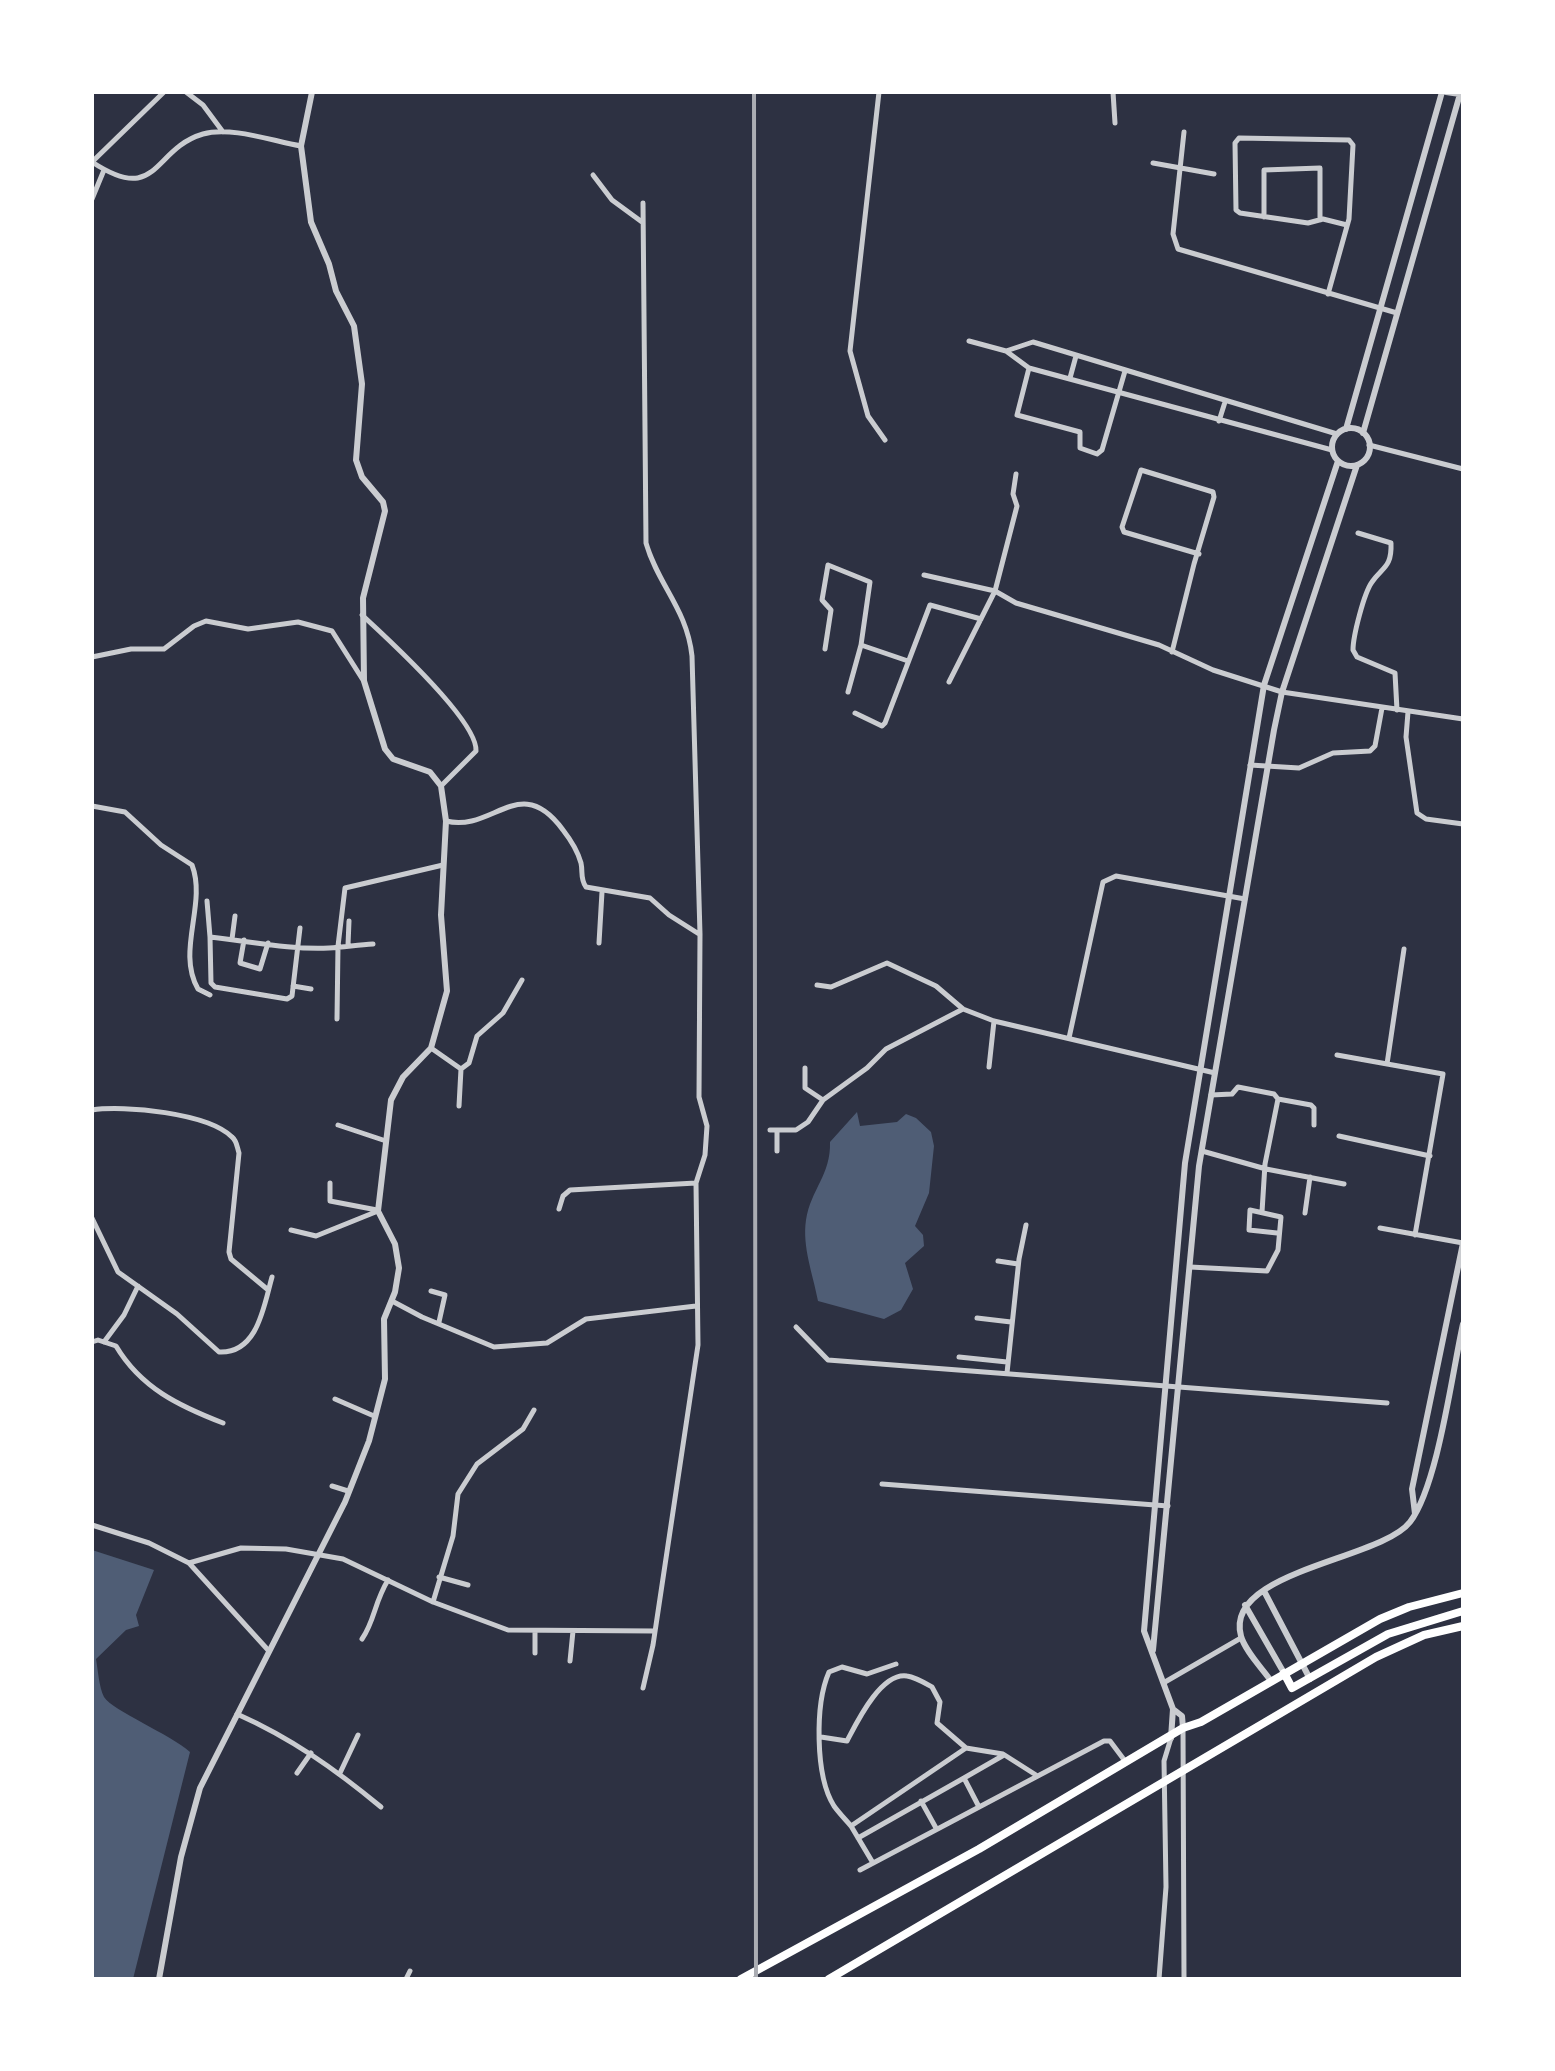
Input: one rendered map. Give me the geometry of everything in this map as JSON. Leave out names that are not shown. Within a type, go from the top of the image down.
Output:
[{"type":"main road","points":[[741,1979],[979,1849],[1171,1738],[1183,1728],[1380,1619],[1463,1593]]},
{"type":"main road","points":[[1284,1673],[1292,1688],[1388,1634],[1463,1611]]},
{"type":"main road","points":[[829,1979],[1376,1657],[1424,1635],[1463,1626]]},
{"type":"street","points":[[164,92],[92,162],[117,177],[138,179],[159,169],[184,142],[205,133],[224,132],[301,146]]},
{"type":"street","points":[[186,92],[203,105],[224,132]]},
{"type":"street","points":[[159,1979],[181,1857],[196,1802],[268,1650],[319,1555],[369,1441],[385,1379],[384,1319],[392,1301],[399,1268],[389,1228],[378,1211],[391,1100],[397,1086],[431,1048],[447,991],[441,915],[446,821],[441,786],[430,772],[393,759],[385,749],[364,681],[362,615],[385,511],[383,502],[362,477],[356,460],[362,384],[354,326],[336,291],[329,264],[311,222],[301,146],[312,92]]},
{"type":"street","points":[[879,92],[850,351],[868,416],[885,440]]},
{"type":"street","points":[[1113,92],[1115,123]]},
{"type":"street","points":[[1153,1650],[1202,1151],[1282,692],[1357,465],[1365,459],[1369,445],[1363,433],[1461,93],[1444,92],[1346,429]]},
{"type":"street","points":[[1184,132],[1173,234],[1173,242],[1178,249],[1397,313]]},
{"type":"street","points":[[1328,294],[1347,225],[1353,145],[1349,140],[1239,138],[1235,143],[1236,210],[1308,223],[1320,220],[1347,225]]},
{"type":"street","points":[[1153,163],[1214,174]]},
{"type":"street","points":[[1264,217],[1264,170],[1320,168],[1320,220]]},
{"type":"street","points":[[92,199],[104,170]]},
{"type":"street","points":[[593,175],[612,200],[643,222]]},
{"type":"street","points":[[643,203],[646,543],[651,560],[684,615],[692,656],[700,934],[699,1097],[707,1126],[705,1155],[696,1183],[698,1345],[643,1688]]},
{"type":"street","points":[[969,341],[1006,351],[1029,368],[1332,450]]},
{"type":"street","points":[[1006,351],[1033,342],[1337,434]]},
{"type":"street","points":[[1070,378],[1076,356]]},
{"type":"street","points":[[1029,368],[1017,415],[1080,432],[1080,448],[1097,454],[1102,450],[1125,371]]},
{"type":"street","points":[[1219,421],[1225,402]]},
{"type":"street","points":[[1159,1979],[1166,1887],[1164,1761],[1171,1738],[1173,1709],[1144,1631],[1185,1163],[1264,685],[1338,461],[1332,450],[1337,434],[1346,429],[1363,433]]},
{"type":"street","points":[[1369,445],[1463,469]]},
{"type":"street","points":[[1338,461],[1357,465]]},
{"type":"street","points":[[1172,652],[1199,554],[1213,492],[1141,470],[1122,527],[1124,532],[1199,554]]},
{"type":"street","points":[[949,682],[995,591],[1017,506],[1013,494],[1016,474]]},
{"type":"street","points":[[1358,533],[1391,543],[1384,573],[1372,581],[1353,650],[1357,657],[1395,673],[1397,710]]},
{"type":"street","points":[[825,649],[831,610],[822,600],[828,565],[870,582],[861,645],[848,692]]},
{"type":"street","points":[[924,575],[995,591],[1016,603],[1172,652],[1213,670],[1282,692],[1463,719]]},
{"type":"street","points":[[855,713],[882,726],[885,723],[930,605],[981,619]]},
{"type":"street","points":[[362,615],[399,648],[469,725],[476,751],[441,786]]},
{"type":"street","points":[[92,657],[131,649],[164,649],[194,626],[206,621],[248,629],[298,622],[332,631],[364,681]]},
{"type":"street","points":[[861,645],[908,661]]},
{"type":"street","points":[[1250,765],[1299,768],[1333,753],[1370,751],[1375,746],[1382,708]]},
{"type":"street","points":[[1408,712],[1406,737],[1417,813],[1426,819],[1463,824]]},
{"type":"street","points":[[446,821],[464,824],[510,805],[536,805],[547,811],[564,831],[581,862],[586,887],[650,898],[669,915],[700,934]]},
{"type":"street","points":[[92,806],[125,812],[161,845],[192,865],[195,881],[190,961],[198,989],[210,995]]},
{"type":"street","points":[[337,1019],[338,946],[345,888],[443,865]]},
{"type":"street","points":[[1069,1038],[1103,882],[1116,876],[1245,899]]},
{"type":"street","points":[[599,943],[602,892]]},
{"type":"street","points":[[207,901],[211,983],[215,987],[287,999],[292,996],[300,928]]},
{"type":"street","points":[[232,939],[235,916]]},
{"type":"street","points":[[348,945],[349,921]]},
{"type":"street","points":[[210,937],[299,945],[373,944]]},
{"type":"street","points":[[244,940],[240,963],[260,969],[268,943]]},
{"type":"street","points":[[1387,1064],[1404,949]]},
{"type":"street","points":[[817,985],[842,984],[887,963],[936,986],[963,1009],[994,1021],[1215,1073]]},
{"type":"street","points":[[461,1069],[469,1063],[477,1036],[503,1013],[522,980]]},
{"type":"street","points":[[293,986],[311,989]]},
{"type":"street","points":[[770,1130],[796,1130],[808,1122],[823,1100],[903,1039],[963,1009]]},
{"type":"street","points":[[989,1067],[994,1021]]},
{"type":"street","points":[[431,1048],[461,1069]]},
{"type":"street","points":[[1337,1055],[1443,1074],[1415,1235]]},
{"type":"street","points":[[805,1068],[805,1088],[823,1100]]},
{"type":"street","points":[[459,1106],[461,1069]]},
{"type":"street","points":[[1211,1095],[1232,1094],[1238,1087],[1274,1094],[1278,1099],[1311,1105],[1314,1108],[1314,1125]]},
{"type":"street","points":[[1262,1212],[1278,1099]]},
{"type":"street","points":[[92,1110],[113,1107],[191,1119],[224,1130],[235,1140],[239,1153],[233,1189],[231,1259],[267,1289]]},
{"type":"street","points":[[338,1125],[386,1141]]},
{"type":"street","points":[[777,1131],[777,1151]]},
{"type":"street","points":[[1339,1136],[1430,1156]]},
{"type":"street","points":[[1202,1151],[1266,1169],[1344,1184]]},
{"type":"street","points":[[1305,1213],[1310,1177]]},
{"type":"street","points":[[330,1183],[330,1201],[378,1211]]},
{"type":"street","points":[[559,1209],[563,1196],[570,1190],[696,1183]]},
{"type":"street","points":[[1190,1267],[1267,1271],[1278,1250],[1277,1233],[1281,1217],[1250,1210],[1247,1228],[1277,1233]]},
{"type":"street","points":[[291,1230],[316,1236],[378,1211]]},
{"type":"street","points":[[92,1218],[118,1272],[177,1314],[212,1347],[225,1352],[244,1346],[254,1336],[272,1277]]},
{"type":"street","points":[[1007,1373],[1018,1264],[1026,1225]]},
{"type":"street","points":[[1380,1228],[1463,1243],[1412,1489],[1415,1514]]},
{"type":"street","points":[[998,1261],[1018,1264]]},
{"type":"street","points":[[104,1342],[124,1315],[138,1286]]},
{"type":"street","points":[[431,1291],[445,1295],[439,1322]]},
{"type":"street","points":[[392,1301],[485,1345],[547,1343],[586,1319],[696,1306]]},
{"type":"street","points":[[977,1318],[1011,1322]]},
{"type":"street","points":[[1271,1681],[1241,1638],[1239,1616],[1245,1605],[1288,1577],[1398,1533],[1415,1514],[1427,1492],[1463,1324]]},
{"type":"street","points":[[796,1327],[828,1360],[1387,1403]]},
{"type":"street","points":[[92,1342],[116,1346],[130,1370],[173,1403],[223,1423]]},
{"type":"street","points":[[959,1357],[1007,1362]]},
{"type":"street","points":[[335,1399],[374,1416]]},
{"type":"street","points":[[433,1602],[453,1536],[458,1494],[477,1464],[523,1429],[534,1410]]},
{"type":"street","points":[[882,1484],[1169,1506]]},
{"type":"street","points":[[332,1486],[348,1491]]},
{"type":"street","points":[[92,1525],[149,1543],[189,1563],[268,1650]]},
{"type":"street","points":[[189,1563],[241,1548],[286,1549],[343,1559],[433,1602],[508,1630],[654,1631]]},
{"type":"street","points":[[439,1577],[468,1585]]},
{"type":"street","points":[[362,1639],[372,1622],[375,1601],[388,1580]]},
{"type":"street","points":[[1264,1591],[1310,1679]]},
{"type":"street","points":[[1245,1605],[1284,1673]]},
{"type":"street","points":[[570,1661],[573,1631]]},
{"type":"street","points":[[535,1632],[535,1653]]},
{"type":"street","points":[[1165,1682],[1241,1638]]},
{"type":"street","points":[[873,1863],[851,1826],[833,1805],[823,1772],[819,1698],[829,1672],[842,1667],[867,1674],[896,1664]]},
{"type":"street","points":[[821,1737],[847,1741],[870,1698],[899,1677],[907,1676],[932,1687],[940,1702],[937,1723],[966,1748],[1004,1755],[1036,1775]]},
{"type":"street","points":[[1173,1709],[1182,1716],[1183,1728],[1184,1979]]},
{"type":"street","points":[[237,1714],[283,1735],[311,1753],[381,1807]]},
{"type":"street","points":[[340,1773],[358,1735]]},
{"type":"street","points":[[860,1870],[1104,1741],[1110,1741],[1126,1762]]},
{"type":"street","points":[[851,1826],[966,1748]]},
{"type":"street","points":[[297,1773],[311,1753]]},
{"type":"street","points":[[858,1838],[1004,1755]]},
{"type":"street","points":[[964,1778],[978,1805]]},
{"type":"street","points":[[920,1801],[936,1828]]},
{"type":"street","points":[[406,1979],[410,1971]]},
{"type":"water","points":[[857,1112],[860,1126],[897,1122],[906,1114],[916,1118],[931,1132],[934,1146],[929,1193],[915,1226],[923,1235],[924,1246],[905,1263],[913,1289],[901,1310],[884,1319],[818,1301],[807,1250],[806,1220],[827,1164],[830,1142]]},
{"type":"water","points":[[92,1550],[154,1570],[136,1615],[139,1626],[126,1630],[96,1659],[104,1697],[118,1709],[190,1752],[133,1979],[92,1979]]},
{"type":"railway","points":[[754,92],[756,1979]]}]
